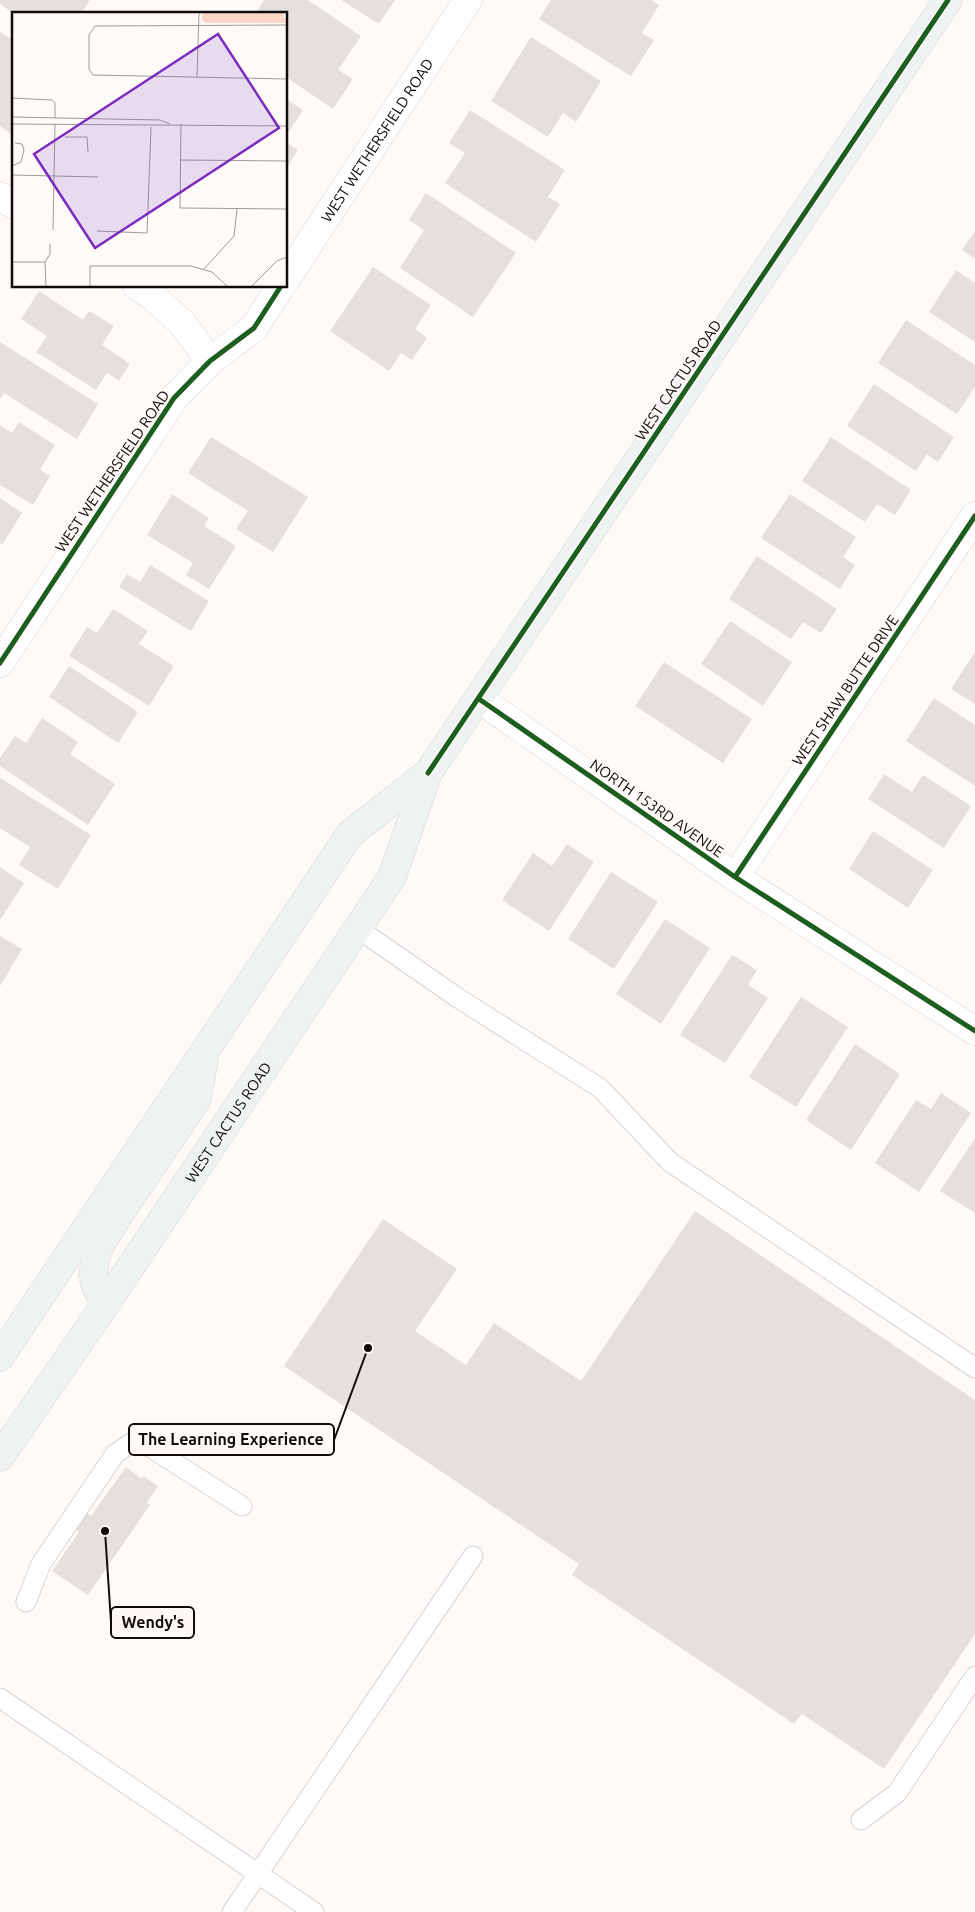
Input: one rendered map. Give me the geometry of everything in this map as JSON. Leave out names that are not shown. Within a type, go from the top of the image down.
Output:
[{"type":"main road","name":"WEST CACTUS ROAD","points":[[0,1457],[105,1305],[392,877],[428,773],[948,0]]},
{"type":"main road","name":"WEST CACTUS ROAD","points":[[0,1357],[350,834],[428,773]]},
{"type":"main road","points":[[105,1305],[93,1276],[96,1255],[117,1218],[197,1099],[206,1049]]},
{"type":"street","name":"WEST WETHERSFIELD ROAD","points":[[288,276],[468,0]]},
{"type":"street","points":[[0,196],[12,204]]},
{"type":"street","points":[[140,288],[151,295],[182,323],[210,361]]},
{"type":"street","name":"WEST WETHERSFIELD ROAD","points":[[0,663],[174,398],[210,361],[254,328],[280,288]]},
{"type":"street","name":"WEST SHAW BUTTE DRIVE","points":[[735,876],[975,516]]},
{"type":"street","name":"NORTH 153RD AVENUE","points":[[479,699],[735,876],[975,1030]]},
{"type":"lane","points":[[357,928],[458,998],[600,1088],[670,1162],[975,1368]]},
{"type":"lane","points":[[26,1602],[41,1564],[115,1454],[131,1443],[148,1446],[242,1506]]},
{"type":"lane","points":[[232,1912],[473,1556]]},
{"type":"lane","points":[[861,1820],[898,1793],[975,1676]]},
{"type":"lane","points":[[0,1698],[257,1875],[314,1912]]},
{"type":"building","points":[[0,0],[90,0],[82,12],[44,12],[41,10],[40,12],[12,13],[0,4]]},
{"type":"building","points":[[264,0],[308,0],[361,36],[338,70],[353,79],[333,109],[288,78],[288,12],[256,12]]},
{"type":"building","points":[[341,0],[395,0],[379,24]]},
{"type":"building","points":[[551,0],[652,0],[659,5],[642,33],[654,40],[631,76],[539,19]]},
{"type":"building","points":[[0,32],[12,40],[12,135],[0,126]]},
{"type":"building","points":[[531,37],[601,81],[576,122],[563,113],[548,137],[491,101]]},
{"type":"building","points":[[288,100],[303,110],[288,133]]},
{"type":"building","points":[[470,110],[565,170],[548,197],[560,204],[536,242],[445,183],[465,153],[449,143]]},
{"type":"building","points":[[288,143],[298,150],[288,166]]},
{"type":"building","points":[[426,193],[516,253],[473,317],[400,268],[424,230],[409,220]]},
{"type":"building","points":[[975,231],[975,259],[962,250]]},
{"type":"building","points":[[373,267],[431,305],[415,329],[427,338],[412,360],[401,353],[389,371],[330,331]]},
{"type":"building","points":[[956,270],[975,283],[975,342],[929,312]]},
{"type":"building","points":[[39,291],[83,320],[89,311],[114,326],[102,345],[130,364],[119,381],[107,373],[96,390],[36,352],[47,336],[21,319]]},
{"type":"building","points":[[906,320],[975,365],[975,387],[957,414],[878,363]]},
{"type":"building","points":[[0,342],[98,404],[77,439],[4,393],[0,399]]},
{"type":"building","points":[[874,384],[954,437],[938,462],[927,454],[916,471],[847,426]]},
{"type":"building","points":[[19,422],[55,445],[40,470],[50,476],[33,505],[0,485],[0,425],[12,433]]},
{"type":"building","points":[[211,437],[308,497],[273,552],[236,529],[248,511],[188,473]]},
{"type":"building","points":[[831,437],[911,490],[895,515],[877,504],[865,522],[802,481]]},
{"type":"building","points":[[172,494],[209,518],[204,526],[236,546],[209,589],[186,575],[193,563],[147,535]]},
{"type":"building","points":[[790,494],[856,537],[843,557],[855,565],[840,589],[761,538]]},
{"type":"building","points":[[0,498],[22,513],[2,545],[0,543]]},
{"type":"building","points":[[757,556],[837,609],[821,633],[803,622],[791,639],[729,599]]},
{"type":"building","points":[[150,565],[209,601],[191,631],[119,587],[127,574],[140,582]]},
{"type":"building","points":[[113,609],[148,631],[139,644],[174,666],[149,706],[69,656],[87,627],[97,633]]},
{"type":"building","points":[[730,621],[792,662],[763,706],[701,664]]},
{"type":"building","points":[[975,652],[975,704],[951,689]]},
{"type":"building","points":[[664,662],[752,719],[723,763],[635,706]]},
{"type":"building","points":[[69,666],[138,712],[118,743],[49,697]]},
{"type":"building","points":[[934,698],[975,725],[975,786],[906,741]]},
{"type":"building","points":[[42,718],[78,742],[70,754],[115,784],[88,825],[0,766],[0,758],[15,736],[26,743]]},
{"type":"building","points":[[884,774],[912,792],[923,775],[971,806],[944,848],[868,799]]},
{"type":"building","points":[[0,778],[91,835],[58,889],[19,865],[30,847],[0,828]]},
{"type":"building","points":[[873,831],[933,870],[908,908],[849,869]]},
{"type":"building","points":[[567,844],[594,862],[549,931],[502,900],[533,853],[552,866]]},
{"type":"building","points":[[0,867],[24,883],[0,920]]},
{"type":"building","points":[[611,872],[658,902],[614,969],[568,939]]},
{"type":"building","points":[[665,919],[710,948],[661,1024],[616,994]]},
{"type":"building","points":[[0,936],[22,949],[0,986]]},
{"type":"building","points":[[732,955],[757,970],[748,985],[768,998],[725,1063],[680,1035]]},
{"type":"building","points":[[801,997],[848,1027],[796,1107],[749,1077]]},
{"type":"building","points":[[855,1044],[900,1074],[851,1150],[806,1120]]},
{"type":"building","points":[[941,1093],[971,1113],[919,1192],[875,1163],[916,1100],[931,1109]]},
{"type":"building","points":[[975,1138],[975,1213],[940,1191]]},
{"type":"building","points":[[695,1211],[975,1400],[975,1634],[884,1769],[802,1714],[794,1724],[572,1575],[579,1564],[284,1366],[383,1219],[457,1269],[415,1331],[466,1365],[494,1323],[581,1381]]},
{"type":"building","points":[[126,1467],[142,1479],[143,1476],[158,1486],[147,1503],[150,1505],[88,1595],[52,1571],[79,1532],[76,1530],[87,1513],[91,1516]]},
{"type":"cycle path","points":[[428,773],[948,0]]},
{"type":"cycle path","points":[[0,663],[174,398],[210,361],[254,328],[280,288]]},
{"type":"cycle path","points":[[735,877],[975,516]]},
{"type":"cycle path","points":[[479,699],[735,877],[975,1031]]},
{"type":"place","name":"The Learning Experience","points":[[368,1348]]},
{"type":"place","name":"Wendy's","points":[[105,1531]]}]
